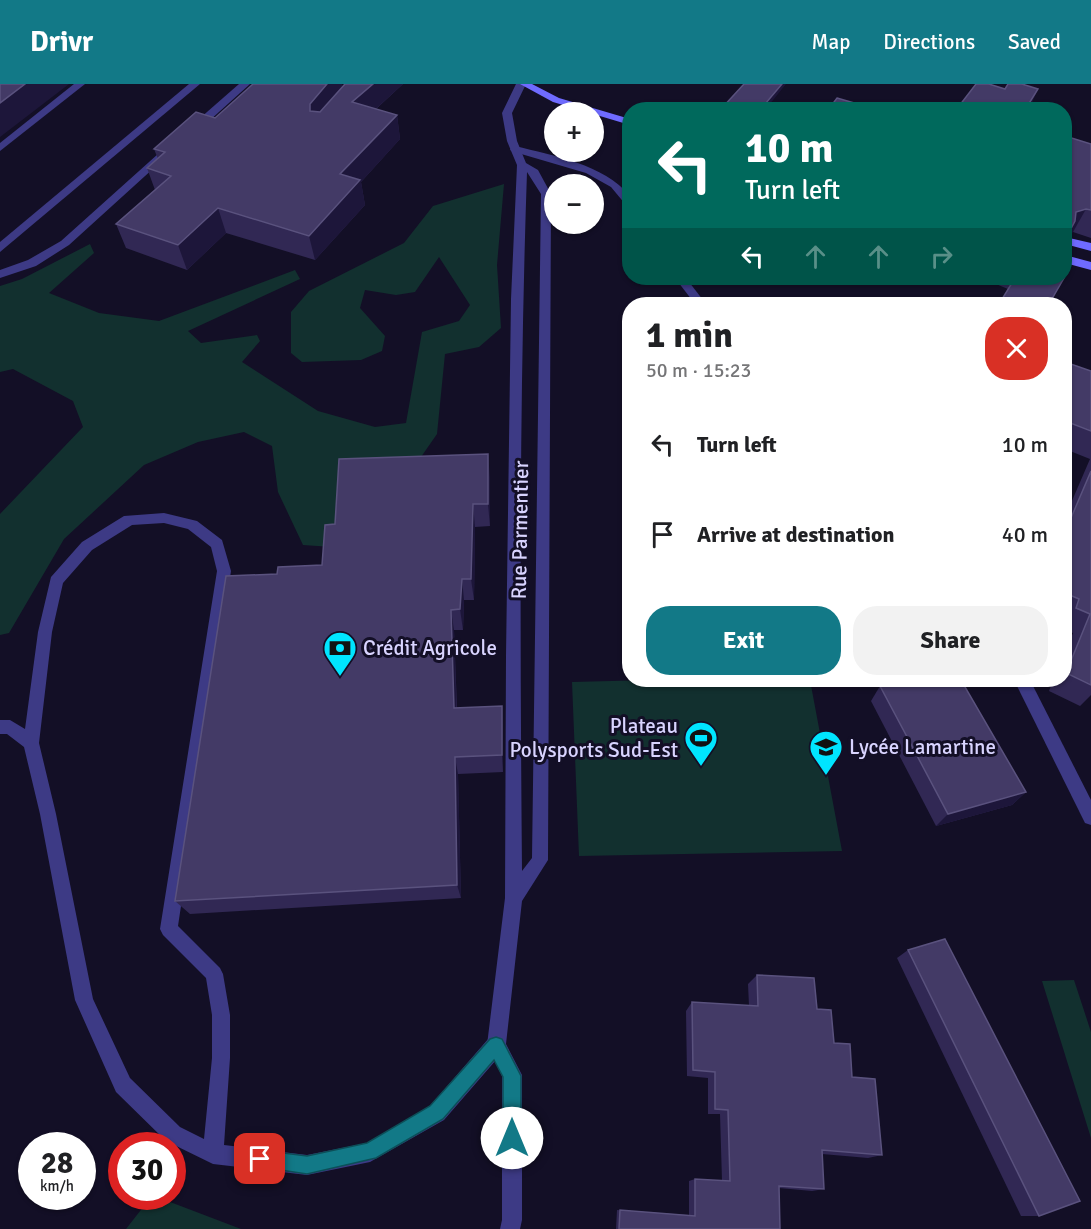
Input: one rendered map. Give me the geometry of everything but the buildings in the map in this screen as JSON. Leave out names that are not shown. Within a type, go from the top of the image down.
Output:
[{"type":"main road","points":[[525,84],[622,109]]},
{"type":"main road","points":[[525,84],[556,100],[622,120]]},
{"type":"main road","points":[[1072,242],[1091,247]]},
{"type":"main road","points":[[1072,261],[1091,266]]},
{"type":"street","points":[[0,148],[80,84]]},
{"type":"street","points":[[0,248],[195,84]]},
{"type":"street","points":[[0,274],[32,263],[65,243],[155,161],[220,108],[245,84]]},
{"type":"street","name":"Rue Parmentier","points":[[496,1045],[514,898],[513,655],[517,299],[522,165],[515,149],[507,112],[525,84]]},
{"type":"street","points":[[515,149],[590,171],[615,185],[622,193]]},
{"type":"street","name":"Rue Parmentier","points":[[514,898],[540,860],[546,194],[534,171],[522,165]]},
{"type":"street","points":[[686,285],[695,297]]},
{"type":"street","points":[[213,1154],[221,1058],[221,1015],[214,974],[169,929],[224,571],[217,544],[192,525],[164,518],[129,520],[87,546],[56,581],[45,632],[31,743],[48,814],[84,999],[123,1085],[173,1134],[213,1154],[307,1165],[370,1152],[437,1113],[496,1045],[512,1076],[512,1220],[510,1229]]},
{"type":"street","points":[[1026,687],[1091,817]]},
{"type":"street","points":[[0,727],[10,727],[31,743]]},
{"type":"green space","points":[[504,184],[497,265],[501,328],[479,347],[445,354],[437,434],[405,480],[332,547],[303,545],[278,492],[272,446],[244,432],[198,442],[144,465],[64,539],[9,633],[0,635],[0,514],[83,427],[73,401],[13,369],[0,372],[0,286],[22,279],[90,244],[94,253],[49,293],[99,313],[159,321],[295,270],[300,279],[188,331],[201,343],[257,335],[260,341],[242,362],[318,411],[375,427],[406,423],[422,332],[459,321],[470,305],[439,257],[415,292],[396,295],[365,290],[360,308],[385,336],[382,351],[361,360],[302,362],[291,353],[291,312],[309,291],[404,243],[433,206]]},
{"type":"green space","name":"Plateau Polysports Sud-Est","points":[[622,681],[622,687],[811,687],[842,851],[579,856],[572,682]]},
{"type":"green space","points":[[1074,980],[1091,1032],[1091,1138],[1042,981]]},
{"type":"green space","points":[[186,1208],[241,1229],[126,1229],[141,1210],[186,1210]]},
{"type":"place","name":"Crédit Agricole","points":[[340,677]]},
{"type":"place","name":"Plateau Polysports Sud-Est","points":[[701,767]]},
{"type":"place","name":"Lycée Lamartine","points":[[826,776]]},
{"type":"route","points":[[260,1159],[307,1165],[370,1152],[437,1113],[496,1045],[512,1076],[512,1138]]}]
